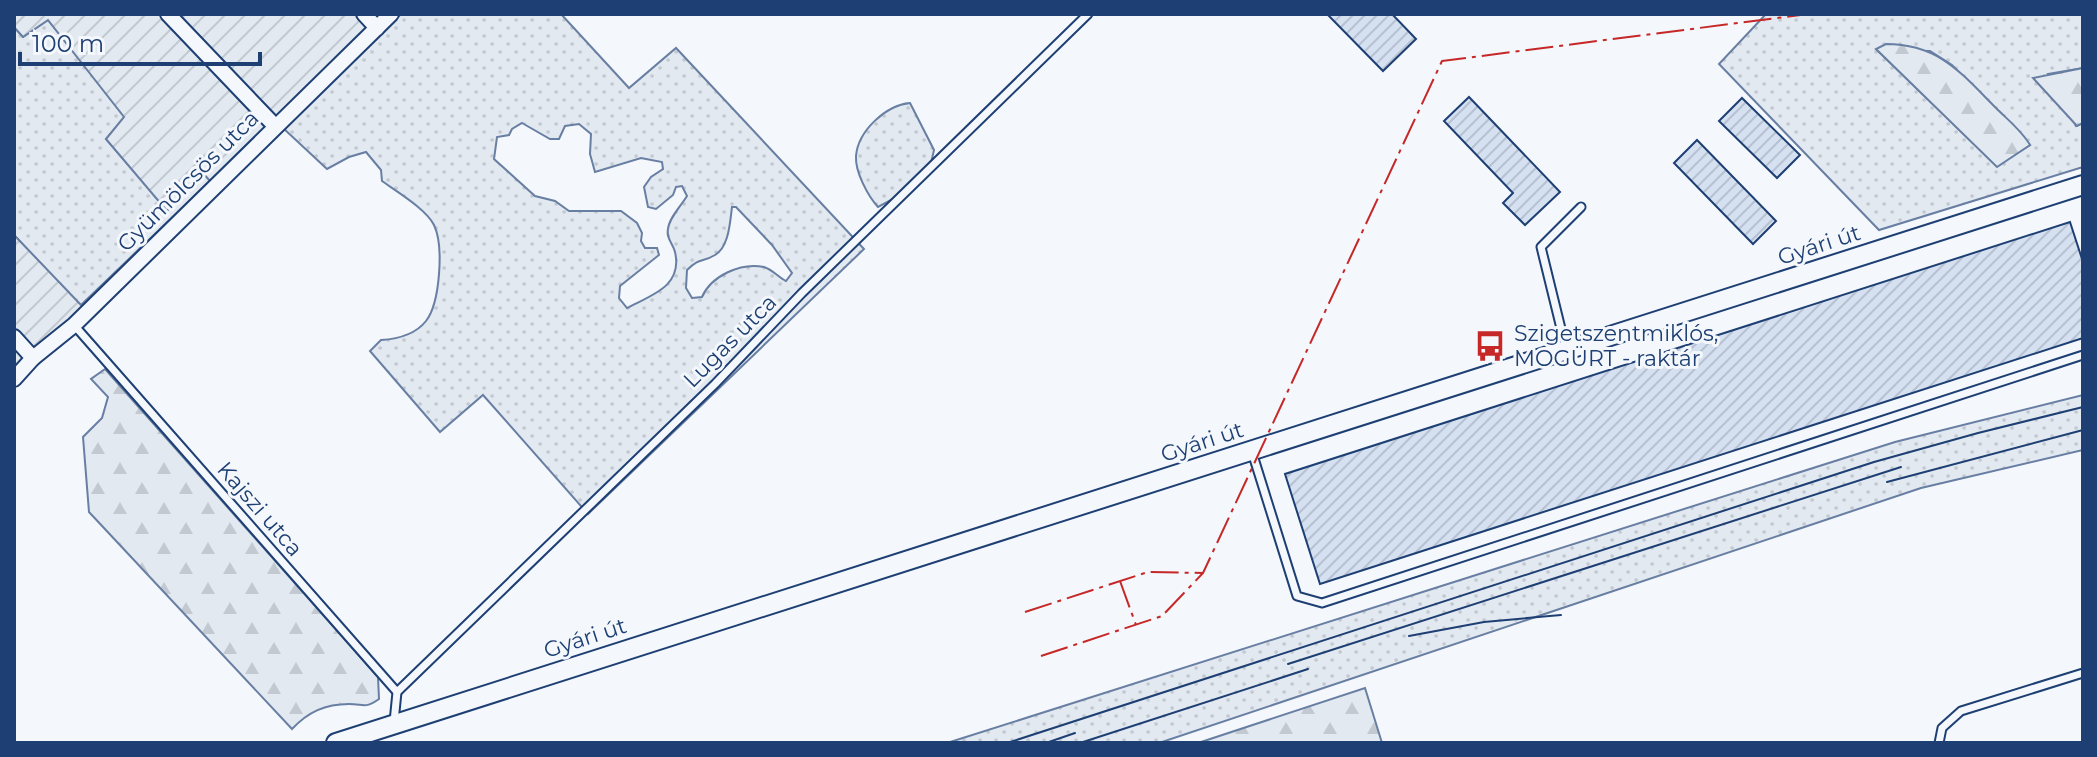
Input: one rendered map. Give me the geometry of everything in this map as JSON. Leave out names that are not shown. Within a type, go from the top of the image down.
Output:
[{"type":"street","points":[[168,14],[275,126]]},
{"type":"street","points":[[364,14],[377,28]]},
{"type":"street","name":"Gyümölcsös utca","points":[[14,379],[33,358],[74,325],[391,14]]},
{"type":"street","name":"Gyári út","points":[[336,743],[2082,188]]},
{"type":"street","points":[[14,337],[33,358]]},
{"type":"lane","name":"Lugas utca","points":[[397,692],[715,384],[802,293],[1088,14]]},
{"type":"lane","points":[[1566,351],[1541,247],[1581,207]]},
{"type":"lane","name":"Kajszi utca","points":[[74,325],[397,692]]},
{"type":"lane","points":[[1252,451],[1297,596],[1322,603],[2083,355]]},
{"type":"lane","points":[[1939,743],[1942,728],[1961,711],[2083,673]]},
{"type":"lane","points":[[394,725],[397,692]]},
{"type":"green space","points":[[14,14],[401,14],[14,387],[14,235],[81,305],[210,181],[203,173],[167,211],[106,139],[124,117],[48,20],[23,37],[14,27]]},
{"type":"green space","points":[[401,14],[561,14],[629,88],[676,48],[864,249],[588,514],[483,395],[440,432],[370,351],[381,340],[417,330],[431,313],[440,260],[434,225],[418,207],[382,181],[381,170],[366,152],[327,169],[283,128]],"holes":[[[522,123],[550,139],[559,139],[565,126],[579,124],[591,134],[590,154],[595,172],[641,158],[662,162],[663,169],[651,177],[644,187],[648,207],[656,209],[673,195],[676,187],[682,186],[687,196],[669,225],[668,236],[676,264],[670,281],[663,288],[627,308],[619,298],[620,286],[659,255],[657,248],[645,248],[637,223],[621,211],[569,211],[555,201],[535,196],[494,159],[497,137],[509,135]],[[732,207],[736,207],[772,245],[792,273],[786,281],[764,267],[737,269],[712,283],[702,297],[692,298],[686,288],[687,270],[720,251],[728,234]]]},
{"type":"green space","points":[[1766,14],[2083,14],[2083,68],[2048,74],[2076,126],[2083,123],[2083,167],[1879,230],[1719,64]],"holes":[[[1877,50],[1930,51],[1952,65],[2030,145],[1997,166]]]},
{"type":"green space","points":[[48,20],[125,117],[106,139],[167,210],[203,172],[211,181],[81,306],[14,235],[14,27],[23,37]]},
{"type":"green space","points":[[1886,44],[1921,49],[1948,63],[1972,83],[2030,145],[1997,167],[1876,49]]},
{"type":"green space","points":[[2083,68],[2083,123],[2077,126],[2033,78]]},
{"type":"green space","points":[[910,103],[934,150],[931,163],[893,199],[878,207],[860,176],[856,162],[858,147],[868,129],[883,114]]},
{"type":"green space","points":[[105,369],[378,677],[379,699],[367,705],[325,707],[304,718],[292,729],[89,512],[83,437],[102,418],[108,397],[91,379]]},
{"type":"green space","points":[[2083,395],[2083,450],[1921,488],[1159,743],[947,743],[1895,442]]},
{"type":"green space","points":[[1365,688],[1382,743],[1198,743]]},
{"type":"building","points":[[1327,14],[1392,14],[1416,39],[1383,71]]},
{"type":"building","points":[[1469,97],[1560,192],[1525,225],[1503,203],[1513,193],[1444,121]]},
{"type":"building","points":[[1742,98],[1800,155],[1777,178],[1719,121]]},
{"type":"building","points":[[1697,140],[1776,221],[1753,244],[1674,163]]},
{"type":"building","points":[[2070,222],[2083,262],[2083,338],[1320,584],[1285,474]]},
{"type":"tram line","points":[[1007,743],[1874,462],[2083,407]]},
{"type":"tram line","points":[[1887,482],[2083,430]]},
{"type":"tram line","points":[[1288,664],[1901,467]]},
{"type":"tram line","points":[[1409,636],[1484,622],[1561,615]]},
{"type":"tram line","points":[[1080,743],[1308,669]]},
{"type":"tram line","points":[[1046,743],[1075,733]]},
{"type":"power","points":[[1041,656],[1162,616],[1203,573],[1442,61],[1808,14]]},
{"type":"power","points":[[1025,612],[1148,572],[1203,573]]},
{"type":"power","points":[[1120,581],[1136,625]]},
{"type":"place","name":"Szigetszentmiklós, MOGÜRT - raktár","points":[[1490,346]]}]
